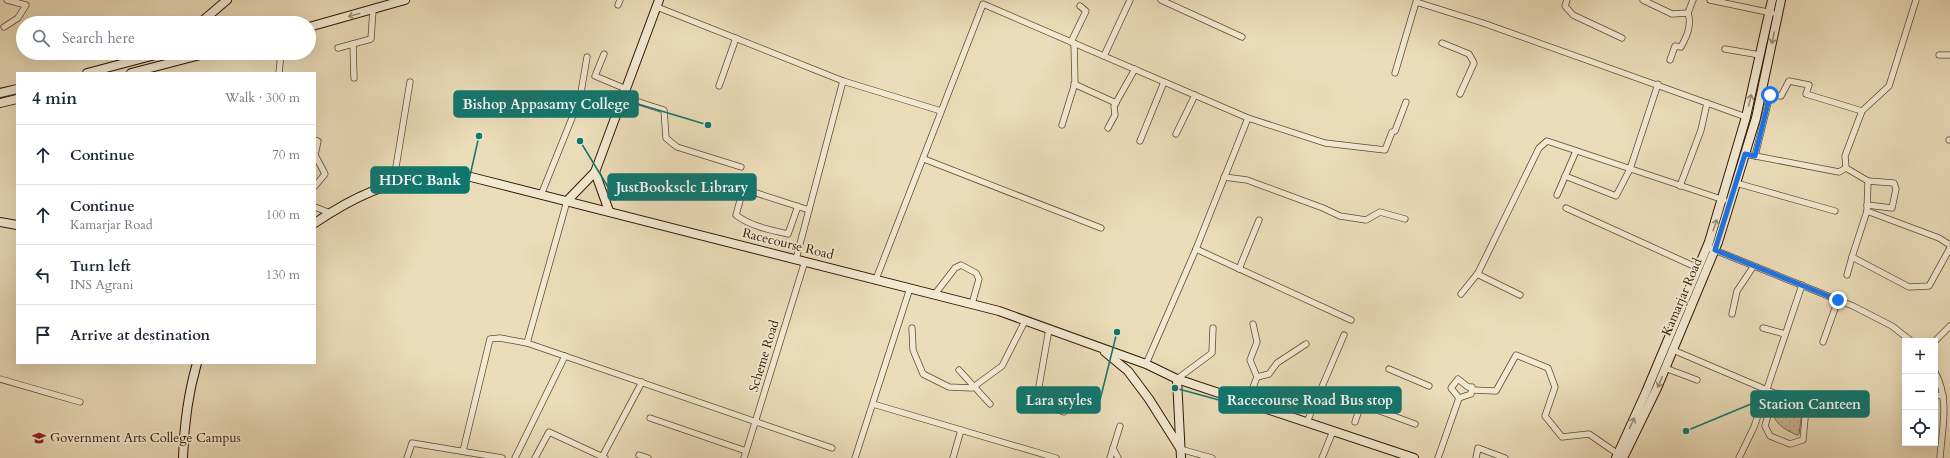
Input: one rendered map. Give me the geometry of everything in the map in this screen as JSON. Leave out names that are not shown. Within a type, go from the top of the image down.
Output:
[{"type":"street","points":[[7,0],[26,5],[19,16]]},
{"type":"street","points":[[208,16],[227,0]]},
{"type":"street","points":[[316,25],[405,0]]},
{"type":"street","points":[[1104,56],[1130,0]]},
{"type":"street","points":[[1161,0],[1242,37]]},
{"type":"street","points":[[1567,0],[1565,6],[1573,15],[1622,38]]},
{"type":"street","points":[[1643,0],[1672,14],[1688,13]]},
{"type":"street","points":[[1670,60],[1675,46],[1680,46],[1686,37],[1690,20],[1688,13],[1693,0]]},
{"type":"street","points":[[1710,0],[1778,14]]},
{"type":"street","points":[[1461,294],[1477,274],[1539,148],[1547,141],[1727,201],[1772,0]]},
{"type":"street","name":"Kamarjar Road","points":[[1619,456],[1639,427],[1673,350],[1711,249],[1727,201],[1736,183],[1756,118],[1782,0]]},
{"type":"street","points":[[1846,168],[1845,156],[1862,111],[1889,86],[1916,0]]},
{"type":"street","points":[[1395,73],[1415,1],[1658,84],[1746,117]]},
{"type":"street","points":[[527,343],[567,201],[595,172],[658,3],[736,38],[843,81],[941,111]]},
{"type":"street","points":[[876,279],[924,159],[983,4],[1248,118],[1325,143],[1385,150],[1387,140],[1392,132],[1395,131],[1406,102]]},
{"type":"street","points":[[1062,125],[1074,84],[1073,42],[1086,11],[1080,6]]},
{"type":"street","points":[[338,48],[371,39],[373,10]]},
{"type":"street","points":[[4,28],[16,19]]},
{"type":"street","points":[[719,86],[736,38]]},
{"type":"street","points":[[1442,43],[1469,54],[1474,63],[1460,94]]},
{"type":"street","points":[[353,44],[354,78]]},
{"type":"street","points":[[1724,49],[1760,56]]},
{"type":"street","points":[[604,54],[595,76],[624,93],[664,110],[666,138],[677,147],[741,167]]},
{"type":"street","points":[[1939,55],[1950,55]]},
{"type":"street","points":[[541,194],[580,98],[587,57]]},
{"type":"street","points":[[90,72],[134,60]]},
{"type":"street","points":[[165,60],[166,64]]},
{"type":"street","points":[[135,72],[181,60]]},
{"type":"street","points":[[279,72],[280,60]]},
{"type":"street","points":[[1108,128],[1115,116],[1114,106],[1135,69]]},
{"type":"street","points":[[1755,156],[1770,95],[1781,96],[1789,80],[1809,85],[1806,94],[1862,111]]},
{"type":"street","points":[[796,259],[843,81]]},
{"type":"street","points":[[393,185],[410,82]]},
{"type":"street","points":[[1140,141],[1164,82]]},
{"type":"street","points":[[1074,84],[1116,103]]},
{"type":"street","points":[[1565,176],[1616,196],[1630,169],[1658,84]]},
{"type":"street","points":[[0,93],[16,89]]},
{"type":"street","points":[[1176,134],[1195,95]]},
{"type":"street","points":[[0,103],[16,100]]},
{"type":"street","points":[[1680,186],[1701,130],[1707,103]]},
{"type":"street","points":[[1146,364],[1196,249],[1248,118]]},
{"type":"street","points":[[316,140],[318,141],[316,155],[325,174],[316,185]]},
{"type":"street","points":[[1557,195],[1576,151]]},
{"type":"street","points":[[1745,154],[1839,172],[1846,168]]},
{"type":"street","points":[[924,159],[1101,228]]},
{"type":"street","points":[[1846,168],[1868,181],[1894,183],[1896,188],[1892,208],[1867,204]]},
{"type":"street","points":[[595,172],[608,211]]},
{"type":"street","name":"Racecourse Road","points":[[316,222],[340,206],[368,193],[393,185],[423,178],[471,177],[972,304],[1049,329],[1146,364],[1176,379],[1414,458]]},
{"type":"street","points":[[1224,177],[1247,180],[1340,216],[1366,220],[1380,212],[1405,219]]},
{"type":"street","points":[[1847,275],[1867,211],[1868,181]]},
{"type":"street","points":[[1736,183],[1835,211]]},
{"type":"street","points":[[798,206],[788,234],[768,229],[742,219],[736,215],[741,197],[747,190],[798,206],[809,210]]},
{"type":"street","points":[[316,208],[330,213]]},
{"type":"street","points":[[1566,208],[1698,268]]},
{"type":"street","points":[[1852,257],[1908,287],[1929,286],[1948,255],[1950,247],[1939,238],[1867,211]]},
{"type":"street","points":[[1240,269],[1259,220]]},
{"type":"street","points":[[0,222],[16,225]]},
{"type":"street","points":[[1196,249],[1351,320]]},
{"type":"street","points":[[1458,398],[1451,388],[1458,380],[1468,387],[1472,386],[1473,390],[1496,391],[1516,355],[1548,368],[1555,387],[1545,416],[1562,437],[1589,434],[1619,456],[1698,268],[1711,249],[1838,300],[1892,326],[1908,338]]},
{"type":"street","name":"Scheme Road","points":[[744,458],[805,261]]},
{"type":"street","points":[[935,294],[955,268],[961,265],[976,273],[979,279],[972,304]]},
{"type":"street","points":[[1732,314],[1737,291],[1753,267]]},
{"type":"street","points":[[1477,274],[1520,295]]},
{"type":"street","points":[[1739,458],[1754,427],[1765,389],[1802,285]]},
{"type":"street","points":[[855,458],[910,288]]},
{"type":"street","points":[[1823,342],[1838,300]]},
{"type":"street","points":[[912,328],[913,350],[924,374],[949,387],[972,388],[1002,366],[1025,321]]},
{"type":"street","points":[[1247,403],[1257,377],[1250,360],[1257,342],[1253,324]]},
{"type":"street","points":[[1938,338],[1950,326]]},
{"type":"street","points":[[1180,452],[1176,379],[1212,353],[1213,328]]},
{"type":"street","points":[[1763,328],[1785,334]]},
{"type":"street","points":[[1049,329],[1038,392],[1050,407],[1064,412]]},
{"type":"street","points":[[1307,422],[1344,335]]},
{"type":"street","points":[[463,451],[490,339],[500,338],[527,343],[832,448]]},
{"type":"street","points":[[1257,377],[1269,374],[1277,363],[1306,344]]},
{"type":"street","points":[[1101,349],[1128,371],[1149,399],[1180,452],[1212,458]]},
{"type":"street","points":[[1673,350],[1774,393],[1807,397],[1803,440],[1790,444],[1770,436],[1765,426],[1774,393]]},
{"type":"street","points":[[516,458],[565,356]]},
{"type":"street","points":[[183,458],[185,424],[197,364]]},
{"type":"street","points":[[1665,368],[1697,380]]},
{"type":"street","points":[[1389,369],[1429,386]]},
{"type":"street","points":[[959,370],[990,404]]},
{"type":"street","points":[[1936,374],[1941,384],[1943,396],[1948,407],[1940,458]]},
{"type":"street","points":[[0,380],[80,402]]},
{"type":"street","points":[[535,458],[549,432],[603,457],[642,382]]},
{"type":"street","points":[[1458,398],[1471,394],[1473,390]]},
{"type":"street","points":[[1355,422],[1365,392]]},
{"type":"street","points":[[1938,395],[1943,396]]},
{"type":"street","points":[[1438,458],[1458,398]]},
{"type":"street","points":[[873,404],[1056,458]]},
{"type":"street","points":[[1361,404],[1415,424]]},
{"type":"street","points":[[650,418],[746,451]]},
{"type":"street","points":[[1110,458],[1120,426]]},
{"type":"street","points":[[953,458],[961,430]]},
{"type":"street","points":[[1322,458],[1333,431]]},
{"type":"street","points":[[407,458],[412,443],[502,458]]},
{"type":"street","points":[[1113,448],[1118,458]]},
{"type":"street","points":[[1476,458],[1478,448],[1505,458]]},
{"type":"street","points":[[639,455],[648,458]]},
{"type":"shaded area","points":[[1777,402],[1803,405],[1799,434],[1797,435],[1786,430],[1778,423],[1774,413],[1774,408]]},
{"type":"place","name":"Bishop Appasamy College","points":[[708,125]]},
{"type":"place","name":"HDFC Bank","points":[[479,136]]},
{"type":"place","name":"JustBooksclc Library","points":[[580,141]]},
{"type":"place","name":"Lara styles","points":[[1117,332]]},
{"type":"place","name":"Racecourse Road Bus stop","points":[[1175,388]]},
{"type":"place","name":"Station Canteen","points":[[1686,431]]},
{"type":"place","name":"Government Arts College Campus","points":[[39,438]]},
{"type":"route","points":[[1770,95],[1755,156],[1745,154],[1715,250],[1753,267],[1838,300]]}]
